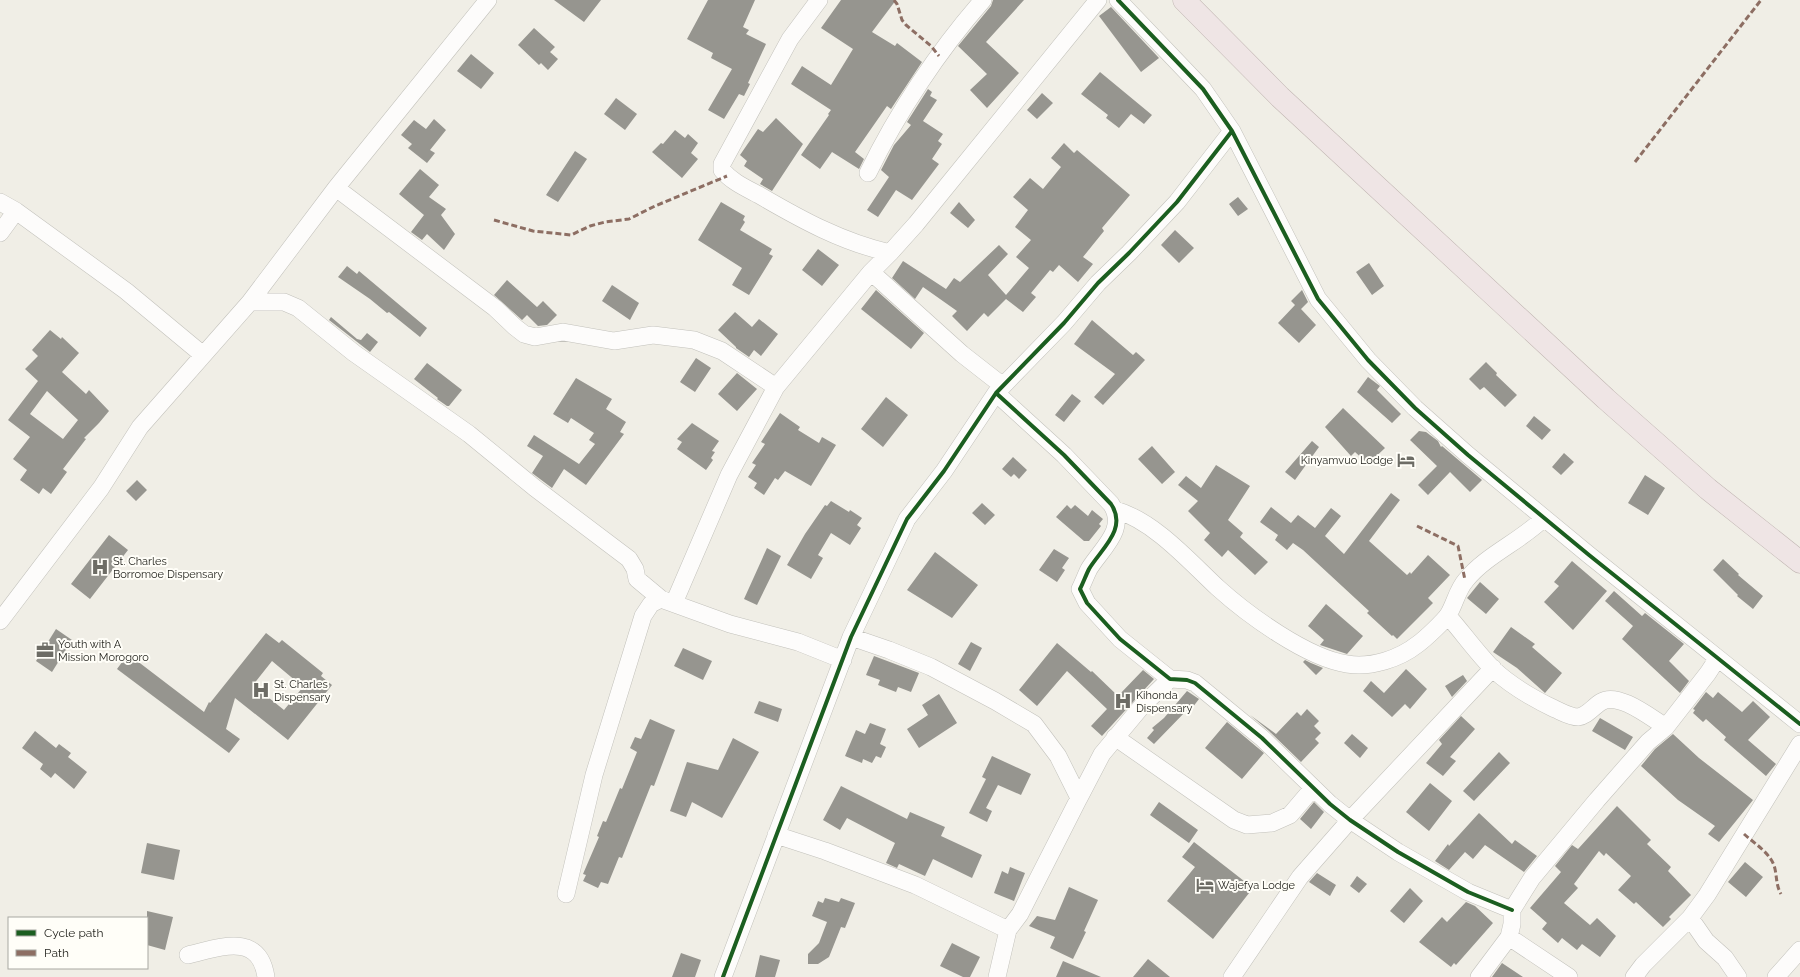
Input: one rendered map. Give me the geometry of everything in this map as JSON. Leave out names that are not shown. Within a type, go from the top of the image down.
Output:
[{"type":"highway","points":[[1184,0],[1280,97],[1606,399],[1708,489],[1800,562]]},
{"type":"street","points":[[0,621],[101,488],[140,427],[250,302],[336,188],[488,0]]},
{"type":"street","points":[[819,0],[790,39],[722,164],[722,170],[731,179],[794,216],[828,233],[865,248],[890,253]]},
{"type":"street","points":[[868,173],[885,139],[956,31],[983,0]]},
{"type":"street","points":[[668,601],[729,475],[776,388],[871,272],[890,253],[1020,97],[1098,0]]},
{"type":"street","points":[[1118,0],[1203,89],[1232,131],[1318,299],[1368,360],[1415,408],[1544,518],[1800,724]]},
{"type":"street","points":[[723,977],[851,637],[907,519],[944,471],[1000,389],[1064,323],[1098,283],[1129,253],[1177,202],[1232,131]]},
{"type":"street","points":[[336,188],[495,308],[524,334],[535,337],[563,332],[614,341],[653,336],[694,340],[722,351],[776,388]]},
{"type":"street","points":[[0,202],[16,211],[131,295],[203,355]]},
{"type":"street","points":[[0,233],[16,211]]},
{"type":"street","points":[[871,272],[1000,389],[1116,510],[1131,515],[1150,528],[1181,552],[1244,609],[1298,645],[1338,662],[1358,665],[1390,659],[1404,654],[1419,643],[1448,616],[1465,580],[1480,567],[1536,526],[1544,518]]},
{"type":"street","points":[[250,302],[284,302],[298,308],[354,353],[469,434],[535,488],[629,559],[635,569],[637,579],[668,601],[691,611],[730,624],[798,642],[843,660]]},
{"type":"street","points":[[1116,510],[1116,531],[1089,569],[1080,589],[1087,603],[1120,640],[1170,679],[1187,680],[1195,683],[1262,738],[1330,804],[1350,820],[1398,852],[1468,892],[1512,910]]},
{"type":"street","points":[[566,894],[594,775],[643,616],[651,604],[668,601]]},
{"type":"street","points":[[1448,616],[1492,668],[1514,685],[1549,706],[1571,716],[1578,717],[1585,715],[1602,702],[1615,699],[1624,702],[1666,727]]},
{"type":"street","points":[[851,637],[931,667],[996,701],[1034,724],[1058,756],[1079,798]]},
{"type":"street","points":[[1479,977],[1509,937],[1512,924],[1512,910],[1532,878],[1648,742],[1666,727],[1708,674],[1717,658]]},
{"type":"street","points":[[1232,977],[1300,877],[1350,820],[1492,668]]},
{"type":"street","points":[[997,977],[1008,930],[1020,914],[1102,754],[1142,706],[1170,679]]},
{"type":"street","points":[[1115,737],[1234,820],[1247,825],[1272,823],[1290,815],[1313,788]]},
{"type":"street","points":[[1634,977],[1643,965],[1690,918],[1707,896],[1800,744]]},
{"type":"street","points":[[776,836],[825,851],[915,885],[1008,930]]},
{"type":"street","points":[[1690,918],[1706,941],[1725,958],[1738,977]]},
{"type":"street","points":[[1509,937],[1570,977]]},
{"type":"street","points":[[188,955],[222,946],[241,946],[250,949],[259,957],[264,966],[266,977]]},
{"type":"street","points":[[1776,977],[1800,950]]},
{"type":"building","points":[[554,0],[601,0],[584,22]]},
{"type":"building","points":[[708,0],[755,0],[743,27],[749,30],[746,34],[766,44],[748,83],[750,84],[744,96],[739,94],[724,119],[708,110],[732,69],[711,58],[713,53],[687,39]]},
{"type":"building","points":[[841,0],[896,0],[872,32],[895,46],[897,43],[922,62],[891,109],[887,106],[855,152],[864,159],[859,169],[832,152],[820,169],[801,155],[831,110],[791,84],[802,66],[831,85],[853,49],[821,28]]},
{"type":"building","points":[[993,0],[1024,0],[986,42],[1019,73],[987,108],[970,90],[987,74],[958,46],[991,6]]},
{"type":"building","points":[[1111,7],[1159,58],[1141,72],[1099,16]]},
{"type":"building","points":[[534,28],[555,47],[550,52],[558,59],[548,70],[541,63],[539,65],[518,45]]},
{"type":"building","points":[[471,54],[494,73],[481,89],[457,71]]},
{"type":"building","points":[[1100,72],[1152,115],[1144,124],[1131,114],[1119,128],[1106,118],[1108,115],[1081,94]]},
{"type":"building","points":[[928,89],[932,92],[930,96],[937,100],[923,121],[943,134],[938,141],[942,144],[932,159],[939,164],[912,200],[896,190],[878,217],[867,210],[889,177],[881,170],[894,145],[911,125],[907,122]]},
{"type":"building","points":[[1042,93],[1053,103],[1037,119],[1027,110]]},
{"type":"building","points":[[616,98],[637,114],[625,130],[604,114]]},
{"type":"building","points":[[776,118],[803,144],[772,191],[760,184],[763,179],[744,166],[747,161],[740,155],[758,129],[763,132]]},
{"type":"building","points":[[434,119],[446,130],[430,150],[435,153],[427,163],[408,148],[412,144],[401,135],[414,120],[426,129]]},
{"type":"building","points":[[675,130],[685,138],[688,134],[698,143],[691,153],[698,159],[682,178],[652,152],[661,143],[663,144]]},
{"type":"building","points":[[1064,143],[1074,153],[1077,150],[1130,195],[1102,228],[1104,231],[1083,257],[1093,264],[1078,282],[1059,265],[1053,272],[1050,270],[1031,293],[1036,297],[1023,312],[1006,299],[988,317],[984,313],[967,331],[952,316],[957,311],[923,287],[915,299],[892,278],[903,261],[946,289],[954,278],[960,282],[999,245],[1008,254],[988,275],[1006,295],[1029,268],[1016,257],[1031,240],[1015,227],[1028,210],[1013,197],[1030,178],[1043,189],[1061,167],[1051,158]]},
{"type":"building","points":[[575,151],[587,159],[558,202],[546,195]]},
{"type":"building","points":[[420,169],[439,185],[429,197],[446,209],[441,215],[455,234],[444,250],[427,234],[422,240],[411,232],[424,215],[399,194]]},
{"type":"building","points":[[1238,197],[1248,209],[1238,216],[1229,204]]},
{"type":"building","points":[[721,202],[745,216],[743,220],[745,222],[740,230],[772,249],[769,254],[773,256],[749,295],[732,285],[742,268],[698,240]]},
{"type":"building","points":[[959,202],[975,220],[968,228],[950,213]]},
{"type":"building","points":[[1175,230],[1194,248],[1179,263],[1161,245]]},
{"type":"building","points":[[818,249],[839,265],[822,286],[802,270]]},
{"type":"building","points":[[1369,263],[1384,286],[1372,295],[1356,272]]},
{"type":"building","points":[[347,266],[357,274],[359,271],[427,328],[420,337],[389,312],[387,313],[370,299],[338,277]]},
{"type":"building","points":[[507,280],[537,307],[543,301],[557,315],[547,325],[538,326],[527,315],[522,320],[494,295]]},
{"type":"building","points":[[612,285],[639,303],[630,320],[602,301]]},
{"type":"building","points":[[876,290],[924,333],[911,349],[861,309]]},
{"type":"building","points":[[1302,290],[1308,302],[1301,309],[1316,325],[1299,343],[1278,323],[1295,305],[1291,301]]},
{"type":"building","points":[[735,312],[752,327],[759,319],[778,334],[761,356],[754,350],[749,357],[736,348],[718,330]]},
{"type":"building","points":[[331,317],[357,339],[361,340],[367,333],[378,342],[370,352],[329,320]]},
{"type":"building","points":[[1092,320],[1133,355],[1136,352],[1145,360],[1103,405],[1094,397],[1115,374],[1074,344]]},
{"type":"building","points":[[50,330],[61,339],[62,337],[79,353],[62,372],[86,394],[89,390],[109,411],[84,438],[86,439],[63,469],[67,472],[51,494],[43,488],[39,494],[20,480],[27,470],[13,459],[30,437],[8,420],[38,381],[25,369],[38,356],[32,350]],"holes":[[[47,391],[78,420],[63,439],[30,414]]]},
{"type":"building","points":[[696,358],[711,368],[695,392],[680,382]]},
{"type":"building","points":[[1486,362],[1497,373],[1496,375],[1517,395],[1505,407],[1484,387],[1480,390],[1469,379]]},
{"type":"building","points":[[427,363],[462,390],[449,406],[437,399],[438,398],[414,379]]},
{"type":"building","points":[[737,373],[757,389],[737,411],[718,394]]},
{"type":"building","points":[[1368,377],[1380,386],[1377,390],[1401,414],[1392,423],[1357,392]]},
{"type":"building","points":[[576,378],[612,399],[606,409],[626,422],[620,432],[624,434],[586,485],[564,469],[552,488],[532,473],[543,456],[527,446],[534,435],[579,464],[595,444],[589,440],[594,433],[571,418],[568,423],[553,414]]},
{"type":"building","points":[[1072,394],[1081,401],[1064,422],[1055,415]]},
{"type":"building","points":[[886,397],[908,415],[883,447],[861,429]]},
{"type":"building","points":[[1343,408],[1385,448],[1368,464],[1355,452],[1351,456],[1325,427]]},
{"type":"building","points":[[780,413],[800,427],[798,430],[819,443],[822,437],[836,445],[811,486],[785,471],[778,480],[775,478],[764,495],[754,488],[757,483],[748,477],[756,465],[752,463],[765,444],[761,442]]},
{"type":"building","points":[[1534,416],[1551,430],[1542,440],[1526,426]]},
{"type":"building","points":[[692,423],[719,441],[712,451],[715,452],[711,458],[713,460],[706,470],[677,449],[682,442],[677,439]]},
{"type":"building","points":[[1419,431],[1426,432],[1438,441],[1441,447],[1442,446],[1482,480],[1470,492],[1450,472],[1428,495],[1418,485],[1437,466],[1410,440]]},
{"type":"building","points":[[1312,441],[1319,447],[1295,480],[1285,472]]},
{"type":"building","points":[[1152,446],[1175,472],[1162,484],[1138,459]]},
{"type":"building","points":[[1564,453],[1574,462],[1561,475],[1552,467]]},
{"type":"building","points":[[1013,457],[1027,470],[1019,479],[1014,474],[1011,477],[1002,469]]},
{"type":"building","points":[[1216,465],[1250,486],[1228,520],[1243,533],[1240,537],[1268,562],[1255,575],[1228,550],[1222,557],[1204,540],[1210,533],[1188,511],[1198,501],[1178,485],[1186,476],[1201,488]]},
{"type":"building","points":[[1645,475],[1665,488],[1648,515],[1628,503]]},
{"type":"building","points":[[137,480],[147,490],[136,501],[126,491]]},
{"type":"building","points":[[1391,493],[1400,500],[1369,541],[1407,575],[1410,572],[1411,574],[1428,555],[1450,575],[1428,598],[1433,603],[1397,639],[1367,613],[1369,611],[1303,550],[1293,543],[1287,550],[1275,540],[1278,535],[1260,522],[1271,507],[1291,523],[1298,515],[1315,528],[1331,508],[1341,516],[1325,536],[1344,554]]},
{"type":"building","points":[[831,501],[849,512],[850,510],[862,518],[857,525],[861,528],[850,545],[831,533],[818,555],[823,558],[811,579],[787,565],[805,534],[825,505],[827,506]]},
{"type":"building","points":[[982,503],[995,515],[985,525],[972,513]]},
{"type":"building","points":[[1067,505],[1071,509],[1075,505],[1088,516],[1092,510],[1103,519],[1099,524],[1101,526],[1089,541],[1084,541],[1056,517]]},
{"type":"building","name":"St. Charles Borromoe Dispensary","points":[[109,535],[128,550],[90,599],[71,584]]},
{"type":"building","points":[[767,548],[781,556],[757,605],[744,599]]},
{"type":"building","points":[[1054,549],[1069,558],[1062,568],[1065,570],[1057,582],[1039,570]]},
{"type":"building","points":[[935,552],[978,585],[952,618],[907,590]]},
{"type":"building","points":[[1723,559],[1739,574],[1738,575],[1763,596],[1753,609],[1737,596],[1738,595],[1713,570]]},
{"type":"building","points":[[1572,561],[1607,591],[1573,630],[1544,602],[1559,586],[1554,582]]},
{"type":"building","points":[[1480,582],[1499,599],[1486,614],[1467,598]]},
{"type":"building","points":[[1614,591],[1642,616],[1645,613],[1684,644],[1669,661],[1689,681],[1680,693],[1622,639],[1633,626],[1605,601]]},
{"type":"building","points":[[1326,604],[1363,636],[1347,654],[1320,645],[1324,640],[1308,626]]},
{"type":"building","points":[[1511,627],[1535,644],[1532,647],[1562,673],[1545,693],[1517,668],[1493,652]]},
{"type":"building","points":[[56,629],[72,640],[52,672],[36,661]]},
{"type":"building","points":[[266,633],[279,643],[282,640],[323,673],[321,676],[332,685],[288,740],[235,698],[226,729],[240,739],[229,753],[117,669],[128,654],[204,712],[209,702],[210,703]],"holes":[[[272,661],[303,687],[284,710],[253,685]]]},
{"type":"building","points":[[971,642],[982,648],[970,671],[958,664]]},
{"type":"building","points":[[1057,643],[1091,672],[1092,671],[1118,696],[1143,670],[1154,679],[1102,736],[1091,726],[1107,709],[1067,671],[1037,706],[1019,690]]},
{"type":"building","points":[[683,648],[712,661],[703,680],[674,666]]},
{"type":"building","points":[[874,656],[919,673],[911,692],[898,687],[896,692],[878,685],[880,680],[866,675]]},
{"type":"building","points":[[1305,660],[1323,668],[1316,675],[1303,662]]},
{"type":"building","points":[[1406,669],[1427,689],[1410,709],[1405,704],[1392,717],[1363,691],[1371,681],[1384,693]]},
{"type":"building","points":[[1463,675],[1467,681],[1452,697],[1445,686]]},
{"type":"building","points":[[1187,691],[1199,699],[1189,712],[1187,710],[1154,744],[1147,738],[1154,730],[1152,728],[1164,718]]},
{"type":"building","points":[[1706,692],[1713,698],[1718,692],[1742,712],[1753,701],[1770,717],[1748,740],[1776,764],[1766,776],[1724,740],[1726,737],[1706,719],[1703,722],[1693,713],[1695,710],[1693,709]]},
{"type":"building","points":[[939,694],[957,723],[919,748],[907,729],[928,715],[922,705]]},
{"type":"building","points":[[759,701],[782,709],[778,722],[754,713]]},
{"type":"building","points":[[1307,709],[1319,721],[1314,726],[1321,733],[1315,739],[1319,743],[1301,762],[1250,715],[1276,734],[1297,712],[1301,716]]},
{"type":"building","points":[[1461,716],[1475,729],[1450,757],[1456,761],[1443,776],[1426,763],[1442,744],[1439,740]]},
{"type":"building","points":[[1600,718],[1633,737],[1625,750],[1592,731]]},
{"type":"building","points":[[650,719],[675,730],[654,786],[651,785],[622,858],[619,857],[608,884],[601,882],[598,888],[583,881],[586,875],[583,874],[599,837],[597,836],[603,821],[606,822],[620,788],[622,789],[637,752],[630,748],[635,737],[641,739]]},
{"type":"building","points":[[1227,722],[1264,753],[1242,779],[1205,748]]},
{"type":"building","points":[[870,723],[886,729],[880,744],[886,747],[881,758],[876,756],[872,763],[863,759],[862,763],[845,756],[856,730],[865,734]]},
{"type":"building","points":[[35,731],[56,748],[59,744],[71,753],[68,757],[87,772],[74,789],[55,773],[51,778],[40,769],[43,764],[22,748]]},
{"type":"building","points":[[1352,734],[1368,748],[1360,758],[1344,743]]},
{"type":"building","points":[[1673,734],[1699,758],[1753,800],[1719,842],[1708,834],[1715,826],[1678,800],[1641,766],[1655,749]]},
{"type":"building","points":[[733,738],[759,752],[722,818],[692,802],[686,817],[670,811],[687,762],[718,770]]},
{"type":"building","points":[[1499,752],[1510,763],[1474,801],[1463,791]]},
{"type":"building","points":[[992,756],[1031,774],[1021,795],[998,785],[986,808],[992,811],[987,822],[969,813],[986,779],[982,777]]},
{"type":"building","points":[[1430,783],[1452,801],[1429,831],[1406,812]]},
{"type":"building","points":[[841,786],[907,819],[910,812],[945,827],[941,836],[982,855],[972,878],[933,859],[925,876],[899,864],[897,868],[886,863],[895,843],[847,818],[840,830],[823,820]]},
{"type":"building","points":[[1159,802],[1198,830],[1189,843],[1150,815]]},
{"type":"building","points":[[1314,802],[1324,812],[1311,829],[1300,819]]},
{"type":"building","points":[[1617,806],[1651,840],[1647,844],[1671,867],[1668,871],[1691,895],[1669,917],[1671,919],[1663,927],[1636,902],[1634,904],[1618,890],[1631,876],[1606,853],[1604,856],[1599,851],[1574,884],[1578,888],[1564,903],[1590,925],[1597,918],[1616,936],[1600,957],[1582,944],[1577,950],[1562,938],[1558,943],[1542,929],[1547,923],[1530,908],[1561,872],[1555,866],[1572,845],[1578,849]]},
{"type":"building","points":[[1479,813],[1512,844],[1515,840],[1537,856],[1524,872],[1485,845],[1473,859],[1465,852],[1449,870],[1435,861],[1448,844],[1449,846]]},
{"type":"building","points":[[1194,842],[1253,888],[1213,939],[1167,901],[1195,867],[1182,857]]},
{"type":"building","points":[[147,843],[180,850],[174,880],[141,873]]},
{"type":"building","points":[[1745,862],[1763,877],[1746,897],[1728,882]]},
{"type":"building","points":[[1010,867],[1025,873],[1014,901],[994,893],[1002,871],[1008,874]]},
{"type":"building","points":[[1317,873],[1336,885],[1330,896],[1309,882]]},
{"type":"building","points":[[1357,876],[1367,884],[1359,893],[1350,886]]},
{"type":"building","points":[[1069,887],[1098,900],[1084,931],[1086,932],[1073,959],[1050,948],[1055,937],[1029,926],[1037,916],[1055,920]]},
{"type":"building","points":[[1410,888],[1423,901],[1404,923],[1390,911]]},
{"type":"building","points":[[825,898],[839,902],[841,898],[855,903],[845,928],[841,927],[829,957],[818,964],[808,964],[808,954],[819,943],[827,922],[812,916],[818,901],[823,903]]},
{"type":"building","points":[[1466,902],[1475,906],[1493,923],[1456,965],[1454,963],[1451,967],[1419,942],[1442,917],[1447,922]]},
{"type":"building","points":[[147,911],[173,917],[165,950],[148,945]]},
{"type":"building","points":[[952,943],[980,957],[970,977],[963,977],[940,966]]},
{"type":"building","points":[[681,953],[701,960],[695,977],[672,977]]},
{"type":"building","points":[[760,955],[780,960],[775,977],[755,977]]},
{"type":"building","points":[[1148,959],[1170,977],[1133,977]]},
{"type":"building","points":[[1063,961],[1101,977],[1056,977]]},
{"type":"building","points":[[1502,963],[1523,977],[1492,977]]},
{"type":"marked path","points":[[894,0],[897,4],[902,20],[906,25],[931,46],[939,56]]},
{"type":"marked path","points":[[1635,162],[1761,0]]},
{"type":"marked path","points":[[494,220],[533,231],[571,235],[590,226],[605,222],[629,219],[655,206],[727,176]]},
{"type":"marked path","points":[[1417,526],[1458,546],[1465,580]]},
{"type":"marked path","points":[[1744,834],[1767,854],[1775,869],[1777,885],[1781,894]]},
{"type":"cycle path","points":[[1118,0],[1203,89],[1232,131],[1318,299],[1368,360],[1415,408],[1468,455],[1589,555],[1800,724]]},
{"type":"cycle path","points":[[723,977],[851,637],[907,519],[944,471],[996,393],[1064,323],[1098,283],[1129,253],[1177,202],[1232,131]]},
{"type":"cycle path","points":[[996,393],[1064,455],[1111,504],[1115,513],[1115,530],[1106,546],[1089,569],[1080,589],[1087,603],[1120,639],[1170,679],[1187,680],[1195,683],[1262,738],[1330,804],[1350,820],[1398,852],[1468,892],[1512,910]]},
{"type":"place","name":"Kinyamvuo Lodge","points":[[1406,460]]},
{"type":"place","name":"St. Charles Borromoe Dispensary","points":[[100,567]]},
{"type":"place","name":"Youth with A Mission Morogoro","points":[[45,650]]},
{"type":"place","name":"St. Charles Dispensary","points":[[261,690]]},
{"type":"place","name":"Kihonda Dispensary","points":[[1123,701]]},
{"type":"place","name":"Wajefya Lodge","points":[[1205,885]]}]
